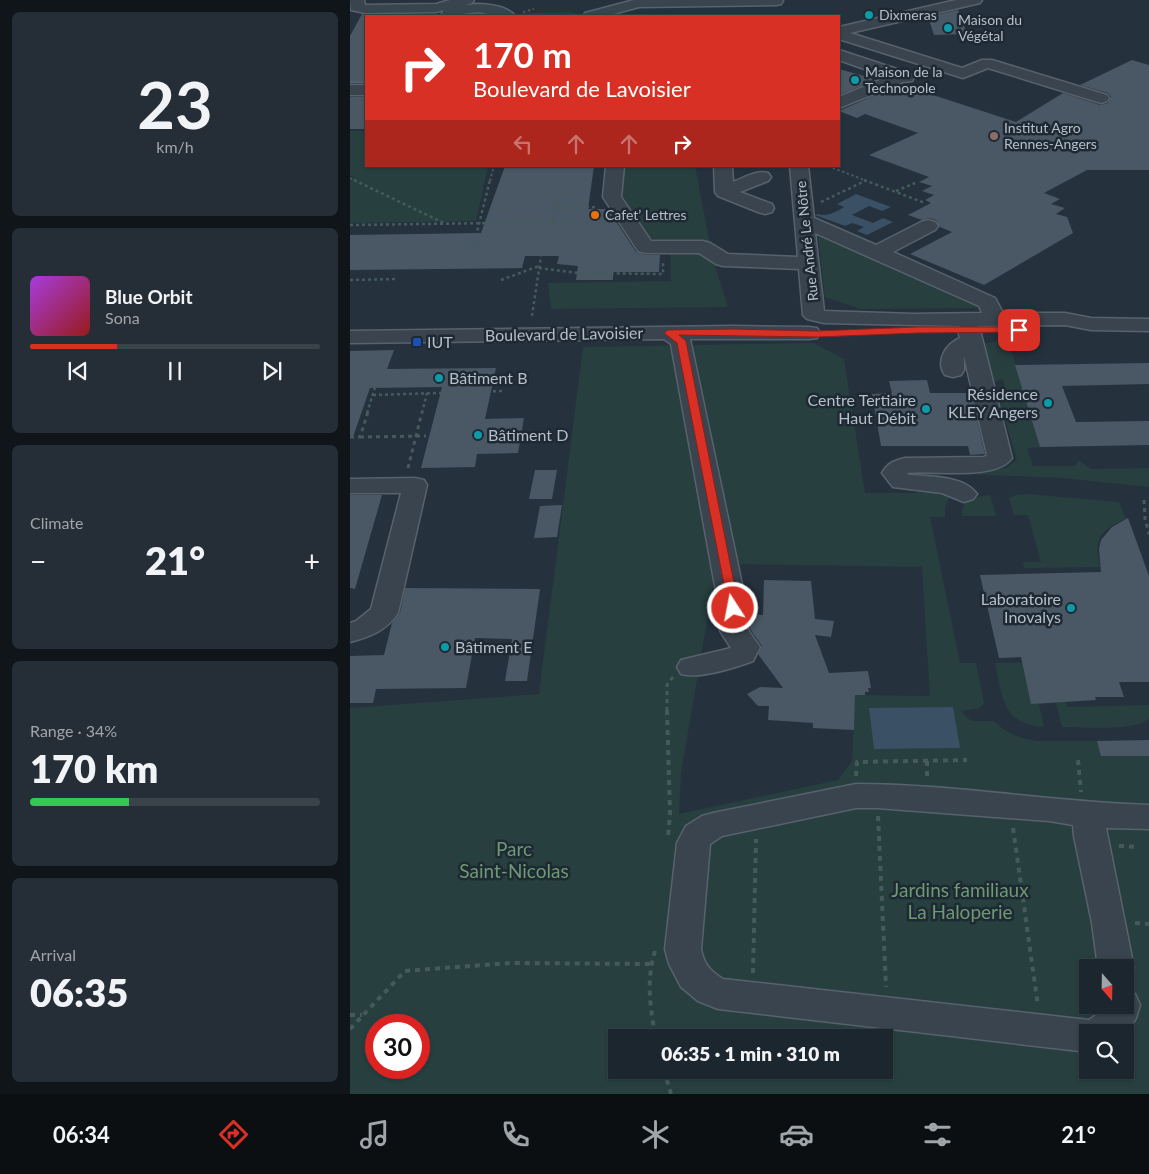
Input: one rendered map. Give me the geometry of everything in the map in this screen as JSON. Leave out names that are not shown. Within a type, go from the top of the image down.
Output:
[{"type":"street","points":[[358,0],[356,7],[365,9],[444,12],[468,7],[482,7],[505,15]]},
{"type":"street","points":[[444,12],[467,0]]},
{"type":"street","points":[[593,15],[629,4],[645,2],[776,0],[778,15]]},
{"type":"street","points":[[840,32],[971,5]]},
{"type":"street","points":[[840,32],[962,73],[987,63],[1101,98]]},
{"type":"street","points":[[840,55],[905,77],[840,103]]},
{"type":"street","points":[[350,75],[365,75]]},
{"type":"street","points":[[350,90],[365,90]]},
{"type":"street","points":[[615,167],[612,197],[645,247],[703,247],[723,260],[809,263]]},
{"type":"street","points":[[723,167],[724,192]]},
{"type":"street","name":"Rue André Le Nôtre","points":[[799,167],[816,323]]},
{"type":"street","points":[[724,192],[762,176]]},
{"type":"street","points":[[724,192],[765,208]]},
{"type":"street","points":[[804,221],[988,302],[994,320]]},
{"type":"street","points":[[877,252],[928,226]]},
{"type":"street","name":"Boulevard de Lavoisier","points":[[350,327],[1065,319],[1091,324],[1149,325]]},
{"type":"street","name":"Boulevard de Lavoisier","points":[[350,337],[668,333],[816,323],[970,336],[1069,329],[1091,324]]},
{"type":"street","points":[[668,333],[681,341],[733,608],[734,631],[746,647],[743,654],[733,658],[691,667]]},
{"type":"street","points":[[953,370],[952,361],[955,351],[970,336]]},
{"type":"street","points":[[964,494],[947,486],[902,482],[894,474],[897,468],[905,465],[988,464],[1000,458],[970,336]]},
{"type":"street","points":[[350,486],[415,484],[384,613],[366,628],[350,633]]},
{"type":"street","points":[[1079,1035],[718,994],[706,989],[696,982],[689,972],[683,949],[693,843],[698,835],[713,825],[866,796],[1010,806],[1086,815],[1149,817]]},
{"type":"street","points":[[1086,815],[1109,923],[1115,959]]},
{"type":"path","points":[[473,248],[494,167]]},
{"type":"path","points":[[831,167],[924,203]]},
{"type":"path","points":[[350,178],[447,224]]},
{"type":"path","points":[[820,203],[866,181]]},
{"type":"path","points":[[895,192],[915,183]]},
{"type":"path","points":[[550,230],[557,201]]},
{"type":"path","points":[[556,208],[619,207]]},
{"type":"path","points":[[350,225],[571,222]]},
{"type":"path","points":[[501,280],[539,267],[588,273],[663,274],[664,247]]},
{"type":"path","points":[[532,316],[541,256]]},
{"type":"path","points":[[350,280],[398,279]]},
{"type":"path","points":[[360,437],[377,381]]},
{"type":"path","points":[[372,395],[503,391]]},
{"type":"path","points":[[404,485],[427,393]]},
{"type":"path","points":[[350,437],[426,436]]},
{"type":"path","points":[[1144,500],[1145,519],[1149,534]]},
{"type":"path","points":[[668,842],[670,814],[666,691],[667,685],[676,674],[691,667]]},
{"type":"path","points":[[887,1013],[866,796],[856,762],[967,760]]},
{"type":"path","points":[[1078,760],[1086,815]]},
{"type":"path","points":[[1010,806],[1041,1031]]},
{"type":"path","points":[[752,997],[756,816]]},
{"type":"path","points":[[654,1029],[650,964],[658,943]]},
{"type":"path","points":[[350,1029],[405,971],[511,963],[650,964]]},
{"type":"path","points":[[350,1015],[363,1015]]},
{"type":"path","points":[[667,1079],[671,1094]]},
{"type":"green space","points":[[568,12],[582,14],[518,14]]},
{"type":"green space","points":[[350,131],[365,131],[365,167],[488,167],[476,221],[350,223],[350,180],[354,177],[350,175]]},
{"type":"green space","points":[[622,167],[695,167],[713,260],[728,307],[551,309],[548,283],[671,281],[670,243],[648,237],[621,194]]},
{"type":"green space","points":[[818,236],[981,304],[982,308],[861,309],[825,297]]},
{"type":"green space","points":[[998,342],[1000,349],[1011,349],[1040,446],[1044,447],[1027,448],[1033,466],[1075,466],[1078,460],[1091,469],[1149,468],[1149,487],[1063,478],[939,473],[939,481],[918,480],[922,470],[1006,468],[1017,460],[997,391],[1005,389],[1003,379],[989,383],[978,345]]},
{"type":"green space","points":[[814,343],[844,359],[865,493],[918,493],[918,487],[948,494],[949,498],[945,507],[945,517],[930,517],[960,663],[976,663],[984,703],[979,708],[961,711],[971,721],[994,721],[1008,732],[1030,740],[1097,741],[1102,756],[1149,756],[1149,1094],[350,1094],[350,708],[539,694],[583,347]],"holes":[[[733,564],[922,567],[930,696],[855,695],[852,761],[838,780],[679,814],[681,773],[714,580]]]},
{"type":"green space","points":[[1027,494],[1119,502],[1126,519],[1105,531],[1101,537],[1097,550],[1101,567],[1024,568],[1023,562],[1041,562],[1028,515],[1014,515],[1009,498]]},
{"type":"green space","points":[[990,495],[996,516],[962,516],[964,506],[970,500]]},
{"type":"green space","points":[[1056,662],[1067,707],[1149,705],[1149,718],[1133,725],[1121,727],[1062,727],[1051,684],[1043,685],[1047,704],[1039,704],[1044,727],[1020,721],[1006,706],[995,663]]},
{"type":"water","points":[[856,194],[891,207],[882,211],[869,206],[852,215],[873,223],[883,218],[893,222],[867,235],[857,231],[864,227],[852,223],[845,226],[815,215],[838,211],[844,207],[837,204]]},
{"type":"water","points":[[953,707],[960,748],[874,749],[869,708]]},
{"type":"building","name":"Maison du Végétal","points":[[958,10],[967,34],[934,35],[928,17]]},
{"type":"building","points":[[362,14],[366,15],[365,83],[350,83],[350,36]]},
{"type":"building","points":[[1132,60],[1149,65],[1149,170],[1087,170],[1044,193],[1060,199],[1051,204],[1065,208],[1056,214],[1067,217],[1073,233],[984,285],[910,254],[952,232],[940,227],[936,220],[929,218],[922,220],[908,215],[931,203],[925,200],[934,195],[922,191],[932,186],[919,182],[929,177],[869,155],[918,133],[865,114],[857,118],[840,111],[880,93],[881,96],[911,84],[938,93],[933,95],[1016,122],[1063,93],[1100,105],[1108,103],[1111,97],[1108,93],[1080,85]]},
{"type":"building","name":"Maison de la Technopole","points":[[840,69],[871,78],[873,81],[840,95]]},
{"type":"building","points":[[350,97],[365,97],[365,129],[350,129]]},
{"type":"building","points":[[505,167],[594,167],[588,209],[608,209],[636,252],[645,255],[660,255],[659,272],[613,272],[613,280],[576,280],[578,266],[557,264],[559,256],[525,256],[522,268],[350,270],[350,235],[481,233]]},
{"type":"building","points":[[394,350],[387,369],[496,368],[485,419],[524,418],[518,453],[477,454],[475,467],[421,468],[442,387],[370,388],[353,437],[350,437],[350,351]]},
{"type":"building","name":"Résidence KLEY Angers","points":[[1149,363],[1149,384],[1062,386],[1076,422],[1149,421],[1149,445],[1040,447],[1015,365]]},
{"type":"building","name":"Centre Tertiaire Haut Débit","points":[[927,380],[930,393],[971,393],[985,454],[970,455],[968,446],[881,446],[872,394],[892,393],[889,381]]},
{"type":"building","points":[[535,470],[557,470],[552,499],[529,499]]},
{"type":"building","points":[[350,495],[382,495],[355,589],[350,588]]},
{"type":"building","points":[[562,505],[557,537],[534,538],[540,506]]},
{"type":"building","name":"Laboratoire Inovalys","points":[[1128,518],[1149,576],[1149,682],[1119,682],[1124,697],[1095,697],[1096,700],[1031,704],[1021,657],[999,658],[980,575],[1101,572],[1099,549],[1101,540],[1112,527]]},
{"type":"building","points":[[764,580],[811,581],[815,619],[834,621],[831,637],[815,635],[829,673],[868,671],[871,688],[868,688],[869,692],[865,692],[865,695],[855,695],[854,730],[813,728],[813,723],[768,720],[769,706],[758,706],[747,694],[760,687],[783,688],[758,654],[762,646],[750,629],[749,614],[763,615]]},
{"type":"building","name":"Bâtiment E","points":[[405,588],[540,589],[527,681],[505,681],[512,639],[475,638],[466,688],[376,689],[373,703],[350,703],[350,656],[384,655],[392,623],[400,613]]},
{"type":"building","points":[[1149,740],[1149,756],[1101,756],[1097,741]]},
{"type":"tram line","points":[[350,82],[365,82]]},
{"type":"place","name":"Dixmeras","points":[[869,15]]},
{"type":"place","name":"Maison du Végétal","points":[[948,28]]},
{"type":"place","name":"Maison de la Technopole","points":[[855,80]]},
{"type":"place","name":"Institut Agro Rennes-Angers","points":[[994,136]]},
{"type":"place","name":"Cafet’ Lettres","points":[[595,215]]},
{"type":"place","name":"IUT","points":[[417,342]]},
{"type":"place","name":"Bâtiment B","points":[[439,378]]},
{"type":"place","name":"Résidence KLEY Angers","points":[[1048,403]]},
{"type":"place","name":"Centre Tertiaire Haut Débit","points":[[926,409]]},
{"type":"place","name":"Bâtiment D","points":[[478,435]]},
{"type":"place","name":"Laboratoire Inovalys","points":[[1071,608]]},
{"type":"place","name":"Bâtiment E","points":[[445,647]]},
{"type":"route","points":[[733,608],[681,341],[668,333],[842,334],[917,330],[1019,330]]},
{"type":"park label","name":"Parc Saint-Nicolas","points":[[514,860]]},
{"type":"park label","name":"Jardins familiaux La Haloperie","points":[[960,901]]}]
